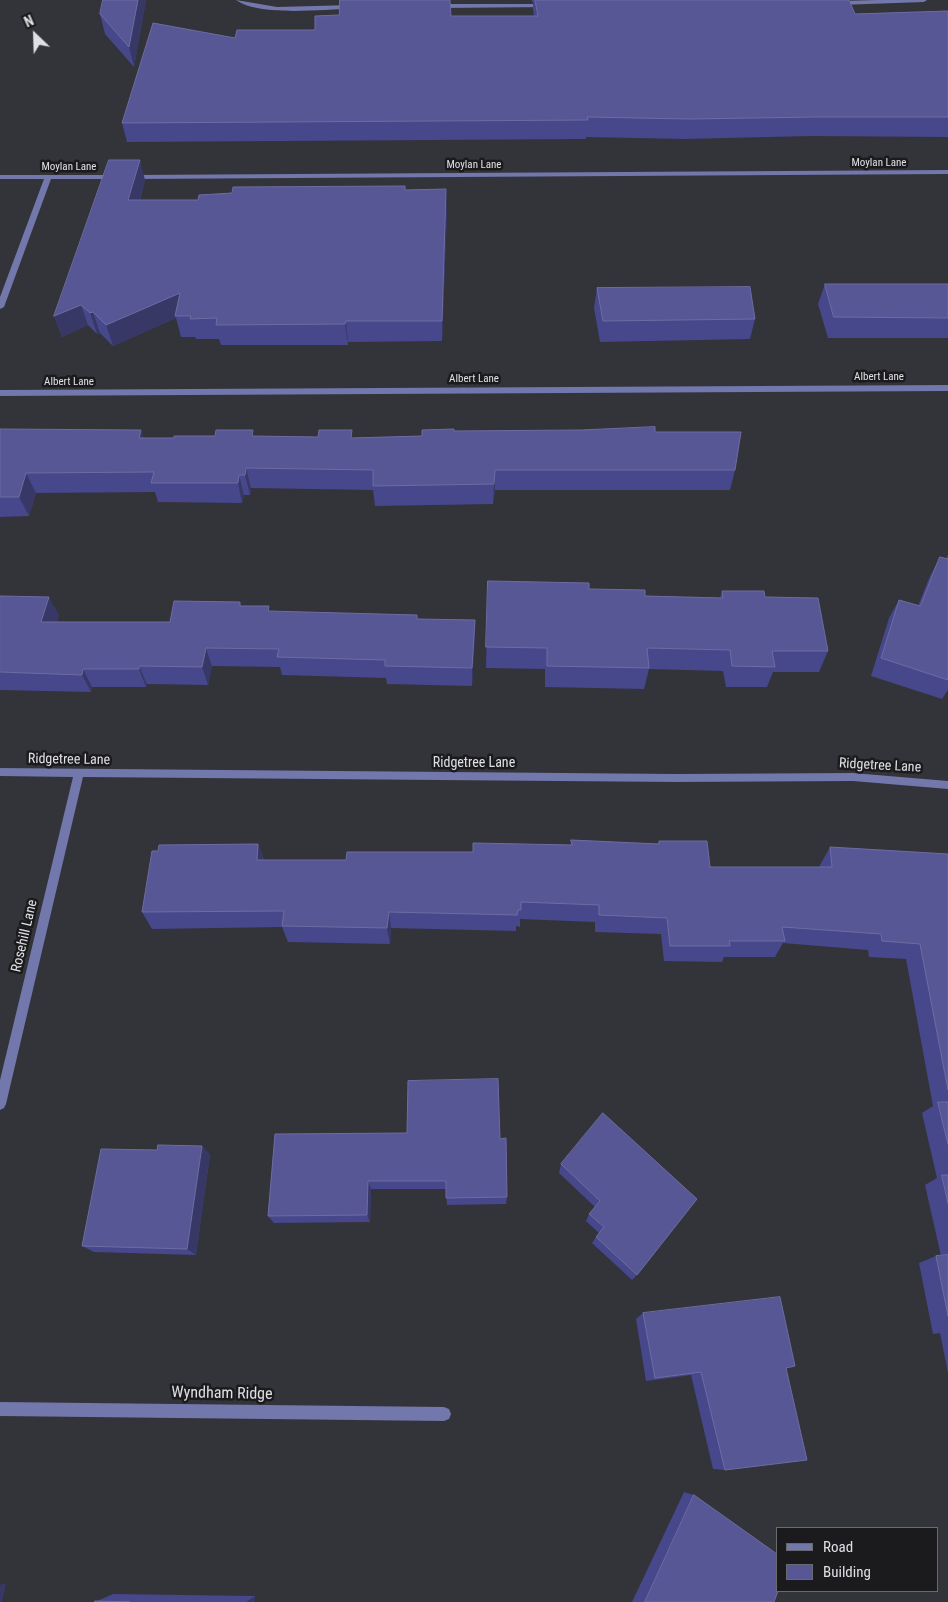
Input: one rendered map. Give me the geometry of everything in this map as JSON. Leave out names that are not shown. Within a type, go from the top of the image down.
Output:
[{"type":"street","points":[[239,0],[247,5],[269,8],[358,7]]},
{"type":"street","points":[[834,3],[924,0]]},
{"type":"street","points":[[427,6],[556,6]]},
{"type":"street","name":"Moylan Lane","points":[[0,177],[948,172]]},
{"type":"street","points":[[0,307],[48,178]]},
{"type":"street","name":"Albert Lane","points":[[0,393],[948,388]]},
{"type":"street","name":"Ridgetree Lane","points":[[0,772],[666,778],[853,777],[948,785]]},
{"type":"street","name":"Rosehill Lane","points":[[0,1104],[79,774]]},
{"type":"street","name":"Wyndham Ridge","points":[[0,1409],[444,1414]]},
{"type":"building","points":[[103,0],[138,0],[129,47],[100,14]]},
{"type":"building","points":[[340,0],[450,0],[451,16],[538,16],[535,0],[849,0],[855,14],[948,11],[948,117],[689,119],[587,117],[588,120],[122,123],[153,23],[235,38],[237,30],[315,30],[315,16],[339,15]]},
{"type":"building","points":[[109,160],[140,160],[128,200],[198,200],[199,195],[232,193],[233,187],[405,186],[405,190],[446,189],[442,321],[346,321],[345,324],[216,325],[217,318],[190,319],[191,316],[175,316],[180,293],[106,325],[93,312],[90,313],[81,305],[54,316]]},
{"type":"building","points":[[825,284],[948,284],[948,318],[834,317]]},
{"type":"building","points":[[750,287],[755,319],[603,321],[597,288]]},
{"type":"building","points":[[655,427],[655,432],[741,432],[735,470],[495,470],[494,484],[373,486],[373,470],[246,468],[245,475],[239,475],[238,483],[151,483],[154,472],[26,473],[19,497],[0,497],[0,429],[141,430],[139,438],[215,436],[216,430],[253,430],[252,436],[318,437],[319,430],[352,430],[351,438],[422,436],[422,430],[581,430]]},
{"type":"building","points":[[940,557],[948,559],[948,680],[881,658],[899,600],[920,606]]},
{"type":"building","points":[[488,581],[589,583],[589,589],[645,590],[645,596],[723,598],[722,591],[764,591],[765,597],[818,598],[828,651],[772,651],[775,667],[732,666],[730,650],[647,648],[649,668],[547,666],[547,648],[486,647]]},
{"type":"building","points":[[0,596],[49,597],[41,622],[170,622],[174,601],[240,602],[240,606],[269,606],[268,611],[417,615],[417,619],[475,620],[472,668],[385,666],[385,660],[277,657],[279,649],[206,648],[202,667],[139,666],[139,669],[83,669],[82,675],[0,672]]},
{"type":"building","points":[[571,840],[659,844],[659,841],[707,841],[710,867],[832,867],[830,847],[948,854],[948,1090],[920,944],[882,941],[881,934],[782,927],[785,941],[729,941],[730,946],[670,946],[667,918],[599,915],[599,905],[521,902],[521,910],[518,910],[517,915],[389,912],[387,928],[282,926],[284,911],[142,912],[152,851],[158,851],[159,845],[258,844],[257,860],[346,860],[347,852],[473,852],[473,843],[572,845]]},
{"type":"building","points":[[498,1079],[500,1139],[506,1138],[507,1197],[446,1198],[446,1181],[368,1181],[367,1215],[268,1216],[275,1134],[407,1133],[408,1081]]},
{"type":"building","points":[[938,1102],[948,1102],[948,1144]]},
{"type":"building","points":[[603,1113],[697,1199],[637,1275],[596,1237],[604,1227],[589,1214],[600,1201],[561,1164]]},
{"type":"building","points":[[158,1145],[202,1146],[187,1249],[82,1246],[101,1149],[157,1150]]},
{"type":"building","points":[[942,1175],[948,1175],[948,1203]]},
{"type":"building","points":[[948,1255],[948,1316],[936,1256]]},
{"type":"building","points":[[780,1297],[795,1366],[786,1368],[807,1460],[725,1470],[701,1372],[655,1378],[643,1313]]},
{"type":"building","points":[[694,1495],[776,1553],[776,1592],[778,1592],[774,1602],[645,1602]]},
{"type":"building","points":[[95,1601],[130,1602],[95,1602]]}]
